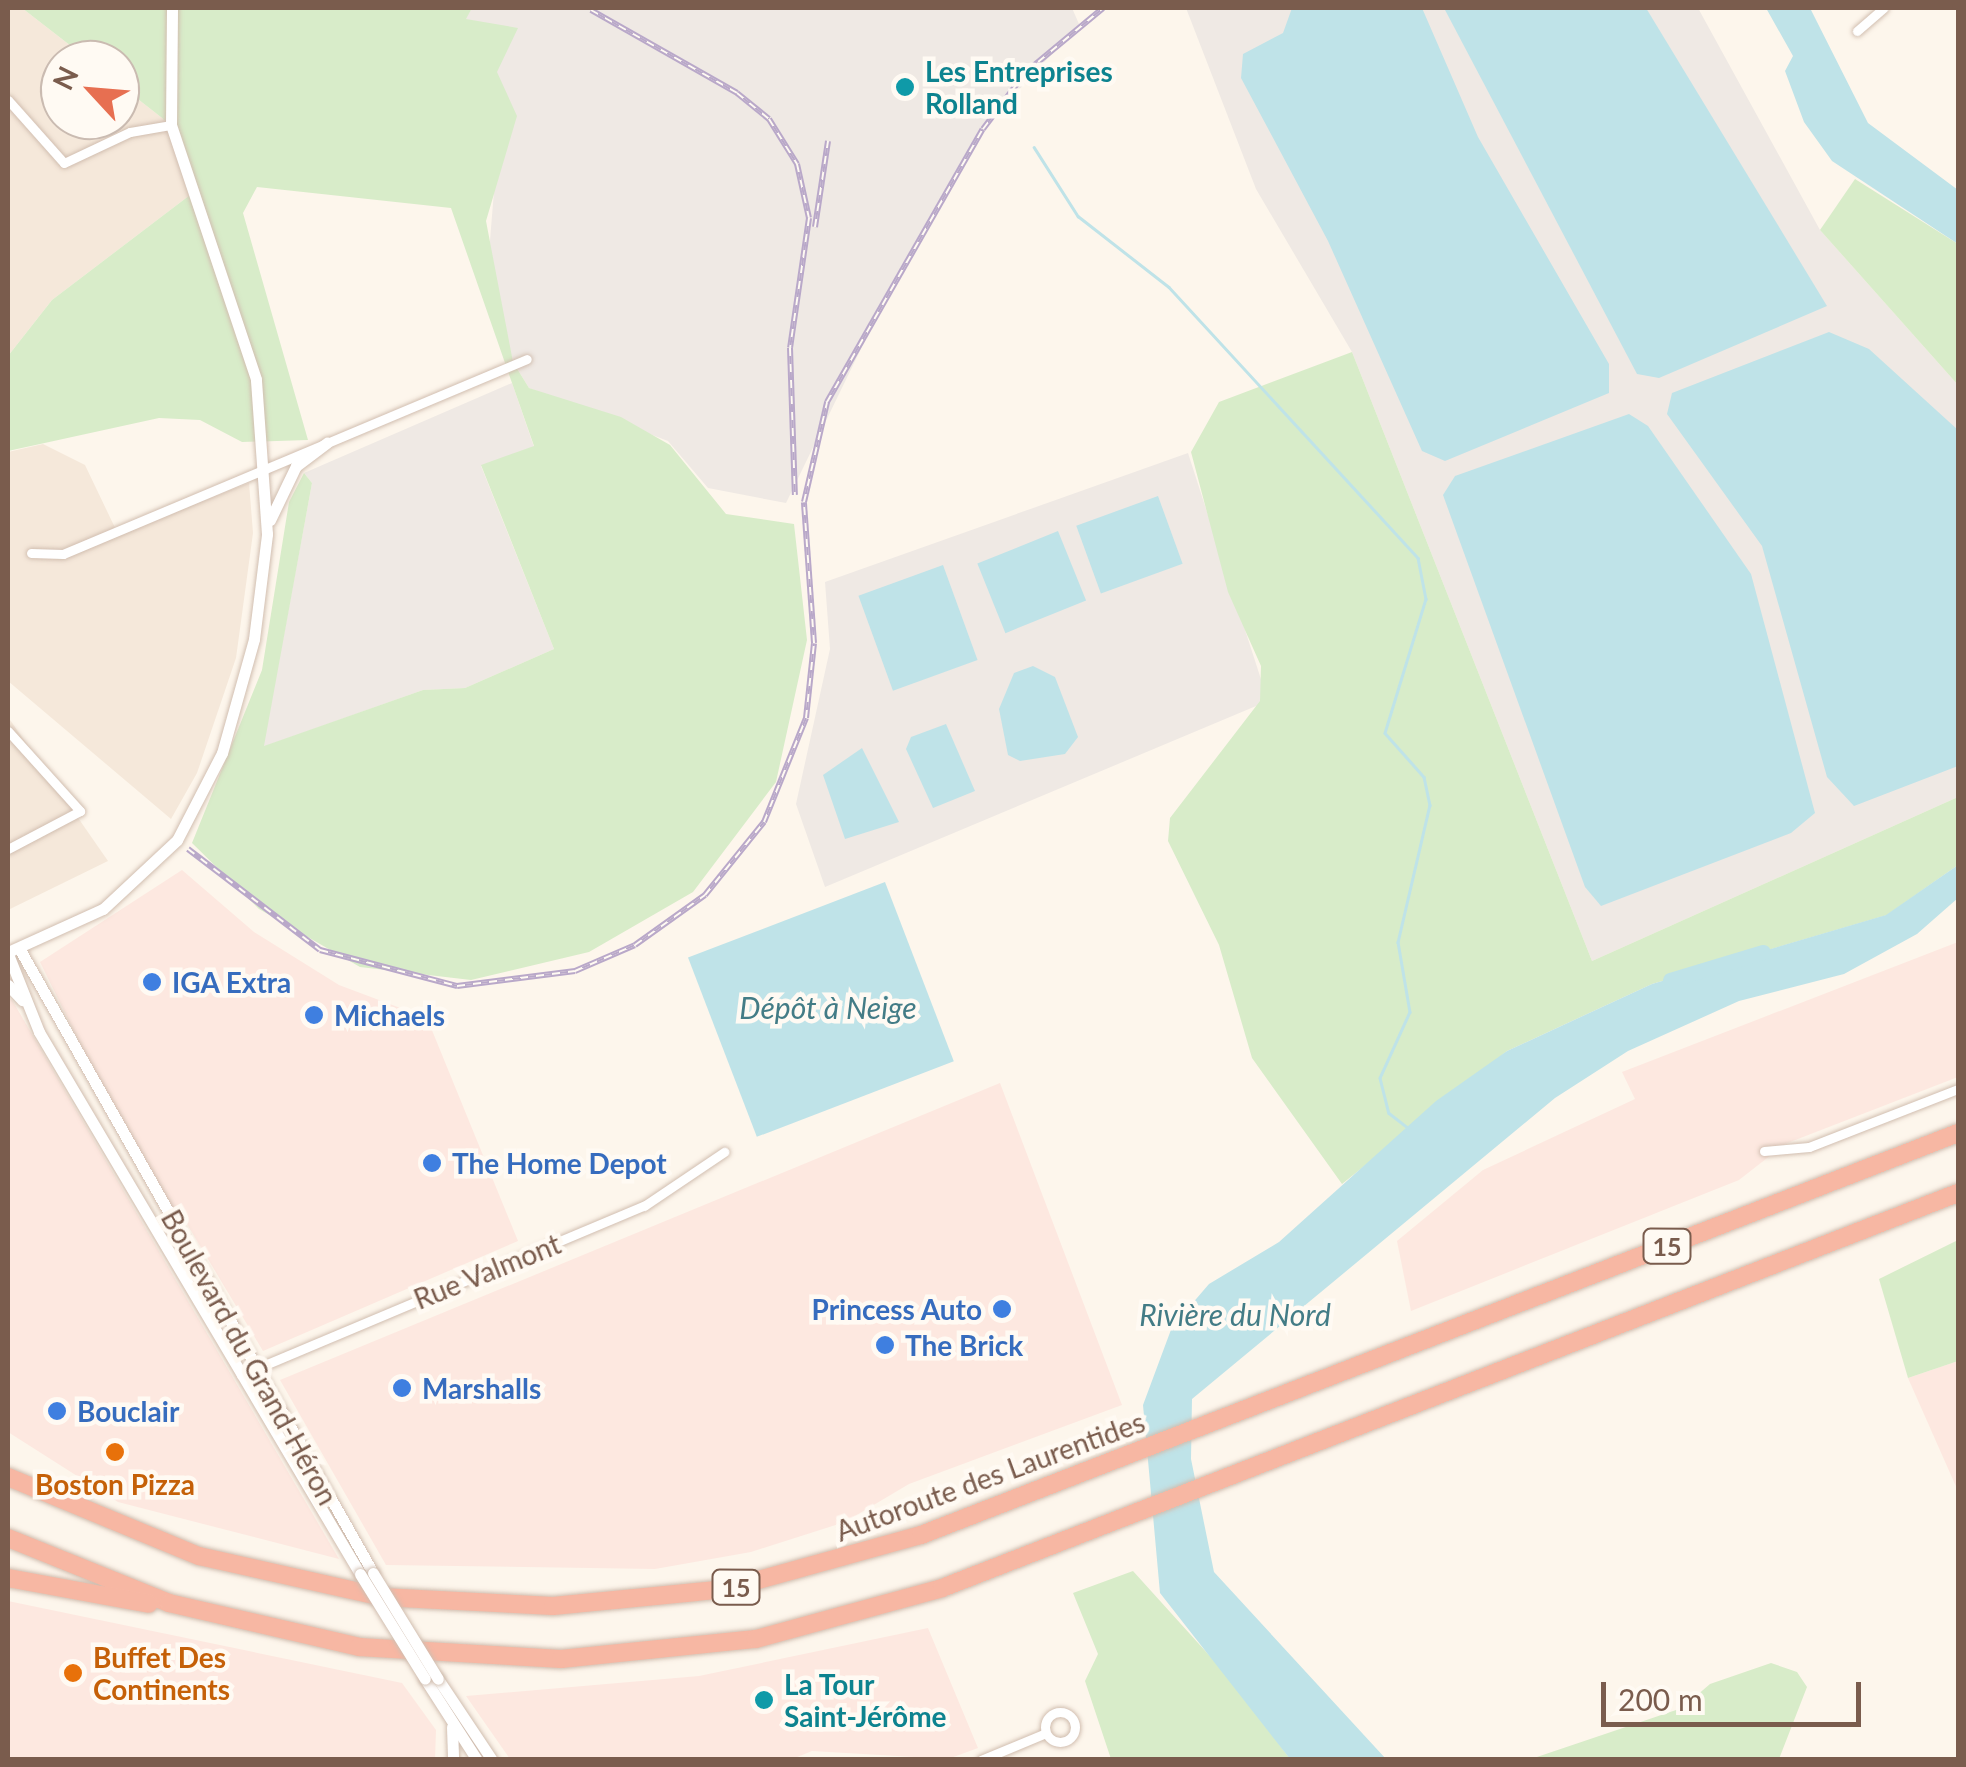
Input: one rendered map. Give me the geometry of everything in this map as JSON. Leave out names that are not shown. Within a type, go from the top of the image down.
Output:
[{"type":"highway","name":"Autoroute des Laurentides","points":[[8,1474],[29,1488],[166,1545],[315,1586],[450,1604],[564,1606],[692,1594],[820,1568],[1125,1456],[1958,1134]]},
{"type":"highway","name":"15","points":[[8,1538],[195,1610],[428,1655],[657,1654],[867,1612],[1128,1516],[1958,1193]]},
{"type":"highway","points":[[8,1578],[195,1610]]},
{"type":"street","points":[[172,8],[171,125],[245,331],[263,469],[267,534]]},
{"type":"street","points":[[1856,31],[1883,8]]},
{"type":"street","points":[[8,100],[64,164],[130,132],[171,125]]},
{"type":"street","points":[[31,553],[62,554],[527,359]]},
{"type":"street","points":[[11,951],[115,900],[196,812],[242,693],[267,534],[282,486],[327,442]]},
{"type":"street","points":[[8,731],[80,811],[8,849]]},
{"type":"street","name":"Boulevard du Grand-Héron","points":[[11,951],[28,1008],[242,1375],[432,1679],[492,1760]]},
{"type":"street","name":"Boulevard du Grand-Héron","points":[[11,951],[260,1369],[367,1574]]},
{"type":"street","points":[[8,985],[28,1008]]},
{"type":"street","points":[[1764,1151],[1809,1147],[1958,1089]]},
{"type":"street","name":"Rue Valmont","points":[[242,1375],[644,1206],[724,1152]]},
{"type":"street","name":"Boulevard du Grand-Héron","points":[[432,1679],[451,1723],[477,1760]]},
{"type":"street","points":[[451,1723],[453,1760]]},
{"type":"street","points":[[981,1760],[1046,1732]]},
{"type":"shaded area","points":[[8,8],[22,8],[63,40],[40,40],[40,140],[140,140],[140,101],[171,125],[190,195],[52,300],[8,356]]},
{"type":"shaded area","points":[[472,8],[1072,8],[1079,24],[983,129],[892,285],[786,503],[708,488],[668,441],[529,388],[513,362],[488,265],[495,179],[465,19]]},
{"type":"shaded area","points":[[1186,8],[1698,8],[1820,230],[1958,385],[1958,797],[1592,961],[1352,352],[1256,189]]},
{"type":"shaded area","points":[[512,383],[534,447],[481,466],[554,649],[465,688],[423,690],[263,747],[312,483],[304,473]]},
{"type":"shaded area","points":[[43,444],[85,465],[118,534],[249,483],[253,533],[236,658],[197,773],[171,819],[8,681],[8,452]]},
{"type":"shaded area","points":[[1188,453],[1268,701],[825,887],[796,804],[830,649],[825,582]]},
{"type":"shaded area","points":[[8,717],[108,861],[8,910]]},
{"type":"shaded area","points":[[182,870],[254,932],[339,985],[427,1018],[518,1241],[263,1351],[181,1214],[152,1190],[40,962]]},
{"type":"shaded area","points":[[1958,942],[1958,1077],[1785,1144],[1739,1180],[1411,1311],[1397,1241],[1483,1170],[1635,1099],[1622,1072]]},
{"type":"shaded area","points":[[8,998],[339,1559],[118,1502],[8,1432]]},
{"type":"shaded area","points":[[1000,1083],[1122,1405],[909,1484],[845,1522],[751,1552],[655,1569],[386,1565],[280,1380]]},
{"type":"shaded area","points":[[1958,1361],[1958,1491],[1908,1378]]},
{"type":"shaded area","points":[[8,1601],[402,1683],[436,1730],[435,1759],[8,1759]]},
{"type":"shaded area","points":[[928,1628],[978,1748],[948,1759],[812,1751],[790,1760],[510,1759],[466,1696],[699,1676]]},
{"type":"green space","points":[[22,8],[472,8],[466,19],[518,28],[497,72],[517,116],[486,221],[513,362],[529,388],[621,417],[670,445],[726,514],[794,524],[807,640],[776,782],[693,892],[589,952],[471,980],[360,967],[259,909],[192,843],[262,670],[289,502],[304,473],[312,483],[264,746],[423,690],[465,688],[554,649],[481,465],[534,446],[451,208],[257,187],[243,213],[308,440],[242,442],[200,420],[159,418],[8,451],[8,356],[52,300],[190,195],[171,125],[140,101],[140,40],[63,40]]},
{"type":"green space","points":[[1855,179],[1958,244],[1958,385],[1820,230]]},
{"type":"green space","points":[[1352,352],[1592,961],[1958,797],[1958,865],[1887,915],[1652,984],[1507,1051],[1342,1184],[1252,1058],[1219,945],[1168,841],[1170,818],[1260,701],[1261,666],[1228,592],[1191,452],[1219,402]]},
{"type":"green space","points":[[1958,1240],[1958,1361],[1908,1378],[1879,1279]]},
{"type":"green space","points":[[1133,1571],[1227,1675],[1290,1759],[1111,1759],[1085,1681],[1098,1654],[1073,1593]]},
{"type":"green space","points":[[1771,1663],[1797,1672],[1807,1687],[1779,1759],[1531,1759],[1682,1708],[1710,1684]]},
{"type":"water","points":[[1292,8],[1422,8],[1478,137],[1609,364],[1609,393],[1445,461],[1422,451],[1328,241],[1241,78],[1243,54],[1283,33]]},
{"type":"water","points":[[1444,8],[1646,8],[1827,306],[1659,378],[1637,374]]},
{"type":"water","points":[[1766,8],[1810,8],[1868,123],[1958,190],[1958,244],[1832,161],[1804,122],[1785,71],[1793,56]]},
{"type":"water","points":[[1829,332],[1869,349],[1958,430],[1958,766],[1854,806],[1827,777],[1762,546],[1667,414],[1672,393]]},
{"type":"water","points":[[1629,414],[1648,426],[1751,574],[1815,813],[1791,833],[1601,906],[1585,887],[1443,495],[1455,476]]},
{"type":"water","points":[[1158,496],[1183,564],[1101,593],[1076,526]]},
{"type":"water","points":[[1058,531],[1086,601],[1005,633],[977,564]]},
{"type":"water","points":[[943,565],[978,660],[893,691],[858,596]]},
{"type":"water","points":[[1033,666],[1055,677],[1078,737],[1065,754],[1020,761],[1008,755],[999,709],[1014,673]]},
{"type":"water","points":[[946,724],[975,791],[933,808],[906,749],[911,737]]},
{"type":"water","points":[[862,748],[899,822],[845,839],[823,775]]},
{"type":"water","name":"Rivière du Nord","points":[[1958,865],[1958,898],[1917,934],[1844,974],[1739,1001],[1628,1051],[1555,1098],[1192,1399],[1191,1459],[1214,1572],[1386,1759],[1290,1759],[1160,1593],[1143,1405],[1172,1327],[1209,1284],[1279,1242],[1436,1101],[1507,1051],[1652,984],[1886,915]]},
{"type":"water","name":"Dépôt à Neige","points":[[885,882],[954,1061],[757,1137],[688,958]]},
{"type":"waterway","points":[[1034,147],[1078,216],[1169,287],[1418,558],[1426,599],[1385,733],[1424,777],[1430,805],[1398,942],[1410,1012],[1380,1078],[1389,1113],[1407,1127]]},
{"type":"waterway","name":"Rivière du Nord","points":[[1670,980],[1763,952]]},
{"type":"railway","points":[[188,849],[320,950],[457,986],[575,971],[635,945],[705,895],[764,822],[806,718],[814,643],[804,502],[827,402],[983,129],[1026,72],[1103,8]]},
{"type":"railway","points":[[591,10],[737,93],[769,119],[797,164],[809,218],[790,348],[795,495]]},
{"type":"railway","points":[[815,227],[828,141]]},
{"type":"place","name":"Les Entreprises Rolland","points":[[905,87]]},
{"type":"place","name":"IGA Extra","points":[[152,982]]},
{"type":"place","name":"Michaels","points":[[314,1015]]},
{"type":"place","name":"The Home Depot","points":[[432,1163]]},
{"type":"place","name":"Princess Auto","points":[[1002,1309]]},
{"type":"place","name":"The Brick","points":[[885,1345]]},
{"type":"place","name":"Marshalls","points":[[402,1388]]},
{"type":"place","name":"Bouclair","points":[[57,1411]]},
{"type":"place","name":"Boston Pizza","points":[[115,1452]]},
{"type":"place","name":"Buffet Des Continents","points":[[73,1673]]},
{"type":"place","name":"La Tour Saint-Jérôme","points":[[764,1700]]}]
